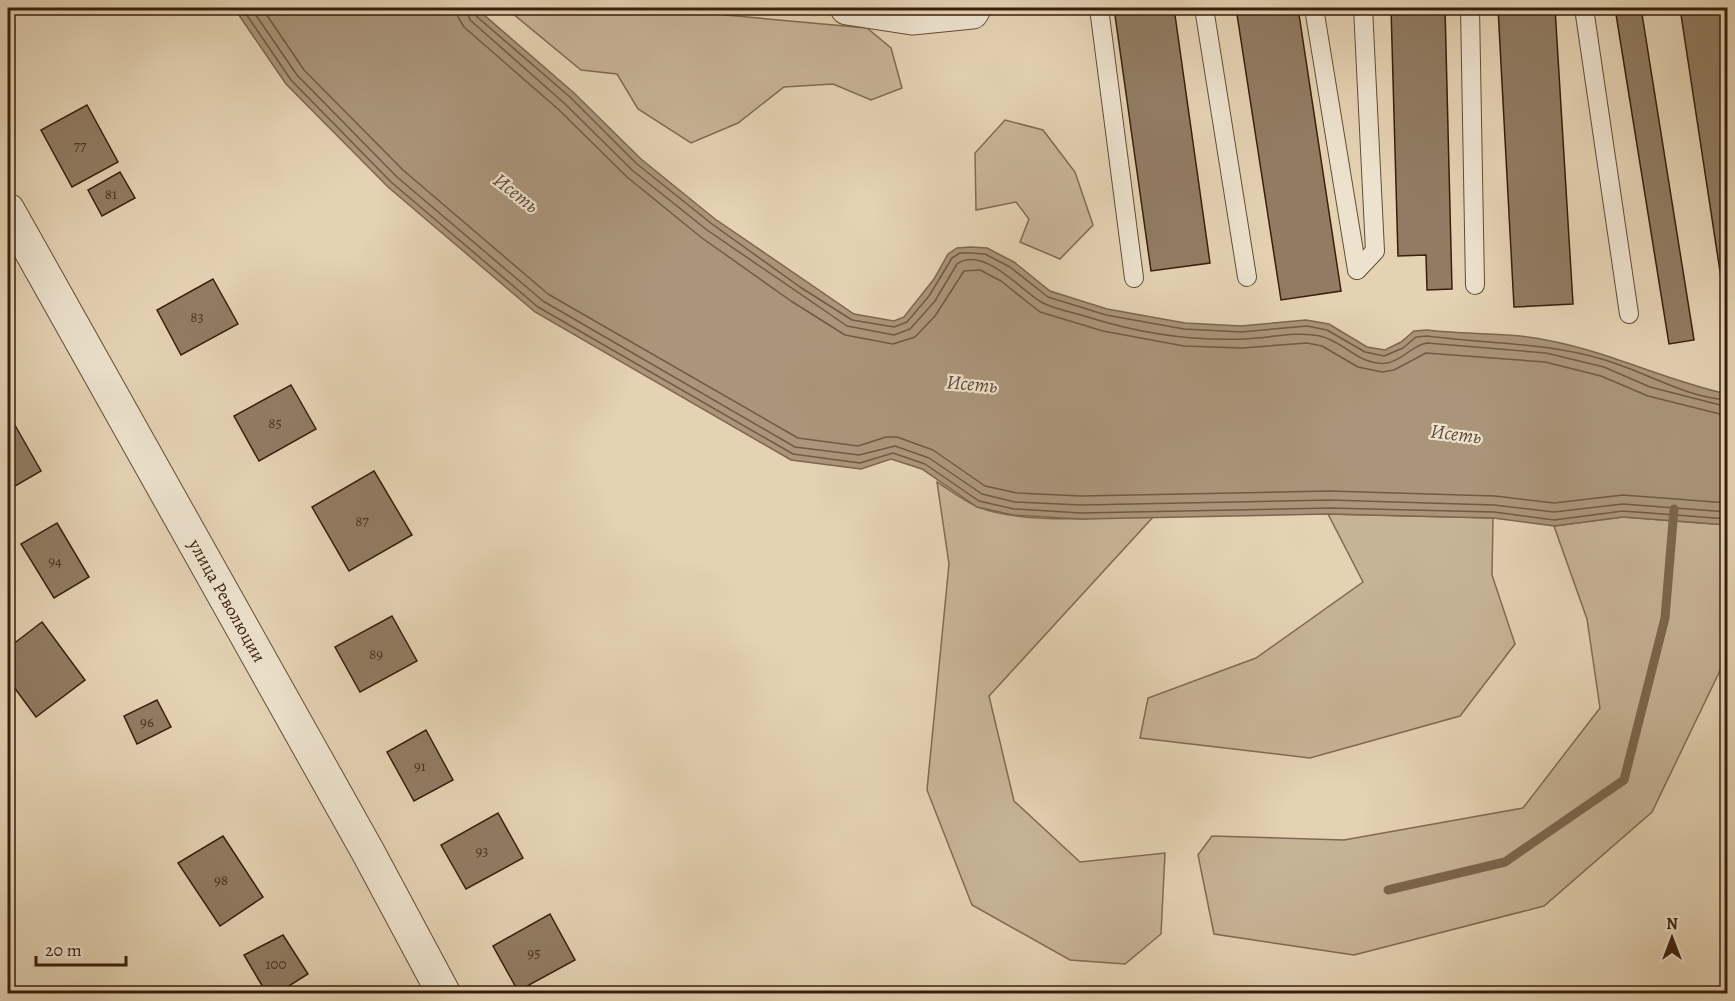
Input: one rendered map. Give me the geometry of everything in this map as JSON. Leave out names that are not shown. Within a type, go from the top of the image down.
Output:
[{"type":"street","points":[[847,8],[912,18],[973,10]]},
{"type":"street","name":"улица Революции","points":[[8,210],[368,852],[444,993]]},
{"type":"lane","points":[[1099,8],[1134,278]]},
{"type":"lane","points":[[1204,8],[1248,277]]},
{"type":"lane","points":[[1314,8],[1357,270],[1375,251],[1363,8]]},
{"type":"lane","points":[[1470,8],[1475,285]]},
{"type":"lane","points":[[1584,8],[1629,314]]},
{"type":"shaded area","points":[[506,8],[714,8],[725,15],[867,28],[891,48],[902,88],[871,100],[833,84],[784,87],[738,123],[691,143],[638,109],[617,74],[581,70]]},
{"type":"shaded area","points":[[1005,120],[1043,130],[1075,172],[1093,225],[1060,259],[1020,242],[1029,219],[1016,202],[976,210],[975,153]]},
{"type":"shaded area","points":[[937,482],[976,506],[1015,516],[1088,519],[1154,516],[989,696],[1014,801],[1080,862],[1165,853],[1161,934],[1125,964],[1070,960],[972,905],[927,790],[949,564]]},
{"type":"shaded area","points":[[1328,514],[1493,518],[1492,575],[1515,644],[1460,716],[1310,758],[1140,738],[1148,698],[1256,658],[1363,582]]},
{"type":"shaded area","points":[[1623,517],[1727,525],[1727,656],[1652,812],[1544,906],[1354,955],[1214,934],[1198,855],[1212,836],[1344,840],[1523,808],[1600,708],[1587,619],[1554,526]]},
{"type":"water","name":"Исеть","points":[[234,8],[476,8],[574,93],[641,159],[715,219],[854,314],[894,321],[904,317],[934,279],[948,254],[957,248],[987,248],[1014,262],[1050,291],[1107,309],[1185,323],[1241,326],[1306,320],[1329,324],[1367,347],[1385,350],[1401,342],[1414,331],[1536,338],[1574,346],[1727,394],[1727,525],[1623,517],[1554,526],[1493,518],[1328,514],[1081,519],[1013,515],[977,507],[922,469],[891,459],[861,469],[791,460],[535,312],[388,187],[286,84]]},
{"type":"building","points":[[1114,8],[1174,8],[1210,263],[1151,271]]},
{"type":"building","points":[[1236,8],[1298,8],[1341,291],[1281,300]]},
{"type":"building","points":[[1391,8],[1445,8],[1452,289],[1427,290],[1426,255],[1398,256]]},
{"type":"building","points":[[1498,8],[1555,8],[1573,304],[1514,307]]},
{"type":"building","points":[[1615,8],[1641,8],[1694,340],[1669,344]]},
{"type":"building","points":[[1680,8],[1728,8],[1728,324]]},
{"type":"building","points":[[87,105],[118,162],[72,187],[41,130]]},
{"type":"building","points":[[120,172],[135,198],[102,216],[88,190]]},
{"type":"building","points":[[213,279],[238,324],[181,355],[157,310]]},
{"type":"building","points":[[291,385],[316,429],[259,461],[234,416]]},
{"type":"building","points":[[12,420],[41,471],[10,489],[8,423]]},
{"type":"building","points":[[374,471],[412,535],[349,571],[312,507]]},
{"type":"building","points":[[57,523],[89,577],[54,598],[21,544]]},
{"type":"building","points":[[392,616],[417,661],[360,692],[335,647]]},
{"type":"building","points":[[42,622],[85,680],[36,717],[8,679],[8,648]]},
{"type":"building","points":[[157,700],[171,727],[137,744],[124,716]]},
{"type":"building","points":[[426,730],[453,780],[414,801],[387,752]]},
{"type":"building","points":[[498,813],[523,858],[466,889],[441,845]]},
{"type":"building","points":[[223,836],[263,897],[220,926],[178,863]]},
{"type":"building","points":[[550,914],[575,960],[518,991],[493,946]]},
{"type":"building","points":[[283,935],[308,974],[276,994],[267,994],[244,955]]},
{"type":"waterway","points":[[1388,890],[1505,862],[1624,780],[1665,618],[1674,509]]}]
